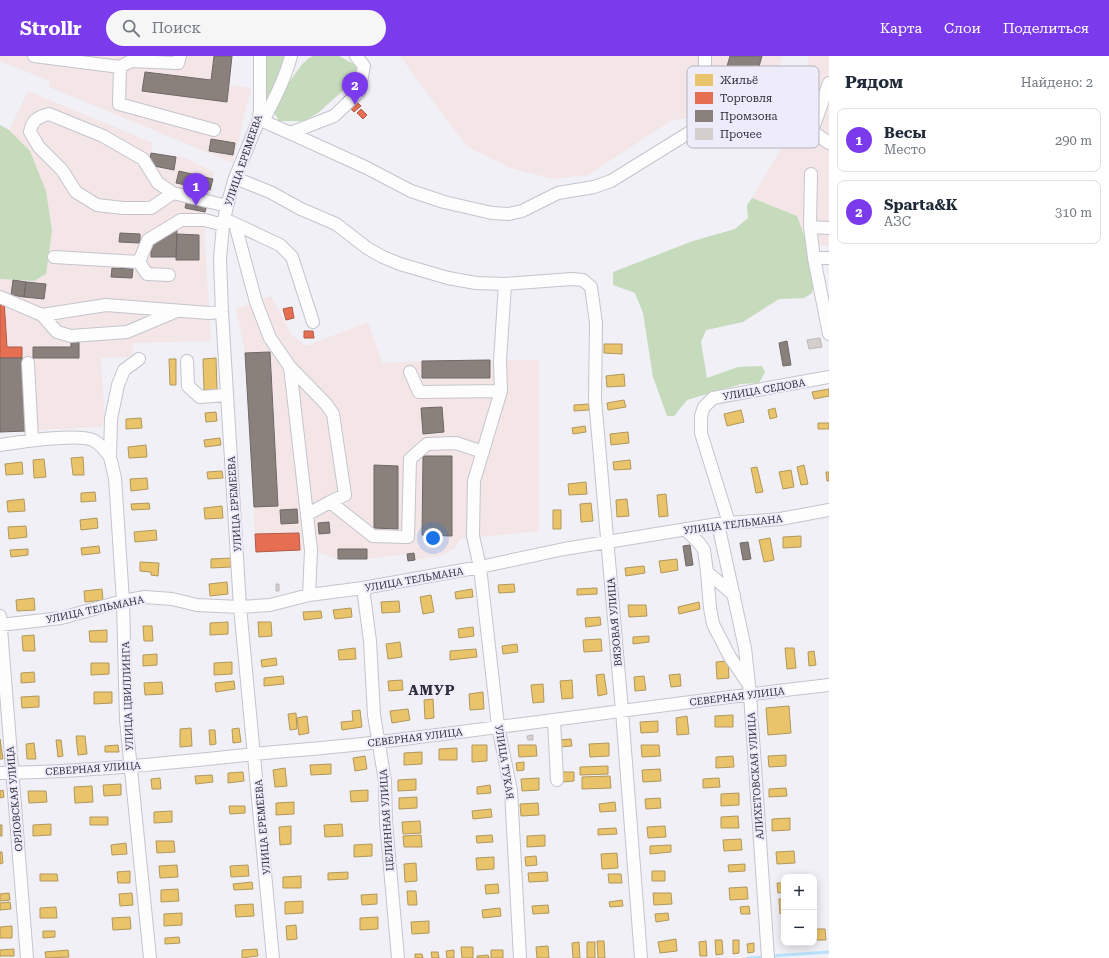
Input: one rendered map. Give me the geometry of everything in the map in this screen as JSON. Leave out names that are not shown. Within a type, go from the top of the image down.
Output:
[{"type":"street","points":[[34,56],[120,67],[131,61],[178,63],[180,56]]},
{"type":"street","name":"УЛИЦА ЕРЕМЕЕВА","points":[[260,56],[260,122],[235,178],[224,216],[220,260],[240,607],[273,958]]},
{"type":"street","points":[[291,56],[281,87],[260,122],[290,133],[366,167],[411,191],[444,202],[492,213],[508,214],[522,211],[558,194],[594,187],[611,180],[687,134]]},
{"type":"street","points":[[290,133],[334,116],[359,92],[364,66],[356,56]]},
{"type":"street","points":[[120,67],[119,104],[214,130]]},
{"type":"street","points":[[819,111],[829,83]]},
{"type":"street","points":[[173,194],[151,208],[123,208],[97,205],[76,192],[62,170],[39,147],[30,132],[32,123],[40,116],[49,114],[103,136],[143,159],[158,183],[173,194],[224,216],[235,224],[280,245],[292,257],[313,322]]},
{"type":"street","points":[[819,136],[829,143]]},
{"type":"street","points":[[811,174],[810,227],[814,258],[829,334]]},
{"type":"street","points":[[235,178],[270,192],[301,209],[336,224],[367,248],[383,257],[448,278],[505,284]]},
{"type":"street","points":[[139,262],[148,240],[181,220],[204,220],[224,216]]},
{"type":"street","points":[[235,224],[256,302],[270,338],[290,367],[326,404],[333,414],[345,495],[308,514]]},
{"type":"street","points":[[810,227],[829,228]]},
{"type":"street","points":[[54,257],[139,262],[148,274],[169,275]]},
{"type":"street","points":[[814,258],[829,258]]},
{"type":"street","name":"ВЯЗОВАЯ УЛИЦА","points":[[505,284],[572,279],[583,280],[590,287],[596,323],[595,399],[622,711],[641,958]]},
{"type":"street","name":"УЛИЦА ТУКАЯ","points":[[505,284],[500,361],[501,391],[474,481],[473,536],[480,568],[498,726],[511,791],[520,958]]},
{"type":"street","points":[[0,296],[42,315],[57,332],[71,336],[127,332],[178,310]]},
{"type":"street","points":[[42,315],[106,305],[222,312]]},
{"type":"street","name":"УЛИЦА ЦВИЛЛИНГА","points":[[139,359],[124,370],[118,385],[111,419],[110,457],[115,478],[123,601],[126,720],[150,958]]},
{"type":"street","points":[[188,361],[188,386],[200,397],[227,395]]},
{"type":"street","points":[[28,363],[32,440]]},
{"type":"street","points":[[290,367],[308,514],[311,550],[309,595]]},
{"type":"street","points":[[410,372],[419,392],[501,391]]},
{"type":"street","name":"УЛИЦА СЕДОВА","points":[[701,433],[701,416],[704,406],[713,398],[829,377]]},
{"type":"street","name":"АЛИХЕТОВСКАЯ УЛИЦА","points":[[701,433],[724,524],[727,564],[745,648],[768,958]]},
{"type":"street","points":[[0,445],[32,440],[83,438],[93,441],[104,448],[110,457]]},
{"type":"street","points":[[330,502],[373,536],[408,537],[410,459],[427,444],[456,443],[483,452]]},
{"type":"street","name":"УЛИЦА ТЕЛЬМАНА","points":[[0,622],[61,618],[123,601],[145,597],[172,599],[197,605],[240,607],[270,605],[309,595],[363,588],[480,568],[564,549],[685,529],[780,519],[829,510]]},
{"type":"street","points":[[685,529],[704,550],[727,564]]},
{"type":"street","points":[[704,550],[708,572],[710,608],[713,624],[749,690]]},
{"type":"street","points":[[708,572],[734,595]]},
{"type":"street","name":"ЦЕЛИННАЯ УЛИЦА","points":[[363,588],[370,641],[374,714],[385,781],[386,822],[398,958]]},
{"type":"street","name":"ОРЛОВСКАЯ УЛИЦА","points":[[0,622],[6,773],[27,958]]},
{"type":"street","name":"СЕВЕРНАЯ УЛИЦА","points":[[6,773],[70,771],[130,766],[378,742],[622,711],[749,690],[829,685]]},
{"type":"street","points":[[554,720],[557,780]]},
{"type":"shaded area","points":[[0,56],[232,56],[229,85],[251,88],[233,163],[49,87],[50,81],[0,61]]},
{"type":"shaded area","points":[[400,56],[783,56],[780,66],[687,66],[687,117],[671,121],[588,175],[553,179],[511,168],[466,146]]},
{"type":"shaded area","points":[[808,56],[829,56],[829,246],[813,246],[809,248],[797,216],[752,198],[781,148],[819,148],[819,66],[808,66]]},
{"type":"shaded area","points":[[28,91],[153,143],[151,153],[183,157],[214,172],[204,225],[211,341],[133,343],[132,357],[101,358],[105,421],[101,427],[0,432],[0,279],[34,281],[46,191],[30,152],[9,130]]},
{"type":"shaded area","points":[[271,296],[292,335],[306,346],[368,322],[382,363],[422,361],[539,360],[539,531],[460,539],[454,549],[440,556],[415,560],[414,553],[367,559],[338,559],[311,550],[256,552],[245,353],[236,309]]},
{"type":"green space","points":[[267,56],[288,56],[267,105]]},
{"type":"green space","points":[[313,56],[339,56],[357,66],[358,77],[318,113],[304,121],[279,121],[273,111],[296,72],[308,59]]},
{"type":"green space","points":[[0,125],[9,130],[30,151],[46,191],[52,231],[46,274],[34,281],[0,279]]},
{"type":"green space","points":[[752,198],[797,216],[812,264],[812,293],[804,298],[779,299],[743,322],[706,330],[701,342],[707,378],[738,367],[762,366],[765,372],[759,383],[741,384],[687,400],[674,416],[667,416],[653,377],[643,313],[635,293],[613,285],[613,272],[693,241],[735,229],[748,218],[747,205]]},
{"type":"building: Жильё","points":[[604,344],[622,344],[622,354],[604,353]]},
{"type":"building: Жильё","points":[[216,358],[217,390],[204,390],[203,359]]},
{"type":"building: Жильё","points":[[169,359],[176,359],[176,385],[170,385]]},
{"type":"building: Жильё","points":[[624,374],[625,386],[607,387],[606,376]]},
{"type":"building: Жильё","points":[[829,389],[829,396],[814,399],[812,392]]},
{"type":"building: Жильё","points":[[624,400],[626,407],[608,410],[607,403]]},
{"type":"building: Жильё","points":[[589,404],[589,410],[574,411],[574,405]]},
{"type":"building: Жильё","points":[[775,408],[777,417],[770,419],[768,410]]},
{"type":"building: Жильё","points":[[741,410],[744,422],[727,426],[724,414]]},
{"type":"building: Жильё","points":[[216,412],[217,421],[206,422],[205,413]]},
{"type":"building: Жильё","points":[[141,418],[142,428],[126,429],[126,419]]},
{"type":"building: Жильё","points":[[818,423],[829,423],[829,429],[818,429]]},
{"type":"building: Жильё","points":[[585,426],[586,432],[573,434],[572,428]]},
{"type":"building: Жильё","points":[[628,432],[629,443],[611,445],[610,434]]},
{"type":"building: Жильё","points":[[220,438],[221,445],[205,447],[204,440]]},
{"type":"building: Жильё","points":[[146,445],[147,457],[129,458],[128,447]]},
{"type":"building: Жильё","points":[[83,457],[84,475],[73,475],[71,458]]},
{"type":"building: Жильё","points":[[44,459],[46,477],[34,478],[33,460]]},
{"type":"building: Жильё","points":[[630,460],[631,469],[614,470],[613,462]]},
{"type":"building: Жильё","points":[[22,462],[23,474],[6,475],[5,464]]},
{"type":"building: Жильё","points":[[804,465],[808,484],[801,485],[797,467]]},
{"type":"building: Жильё","points":[[757,467],[763,492],[756,493],[751,468]]},
{"type":"building: Жильё","points":[[791,470],[794,487],[783,489],[779,472]]},
{"type":"building: Жильё","points":[[222,471],[223,478],[208,479],[207,472]]},
{"type":"building: Жильё","points":[[826,472],[829,472],[829,481],[827,481]]},
{"type":"building: Жильё","points":[[147,478],[148,489],[131,491],[130,479]]},
{"type":"building: Жильё","points":[[586,482],[587,494],[569,495],[568,484]]},
{"type":"building: Жильё","points":[[95,492],[96,501],[81,502],[81,493]]},
{"type":"building: Жильё","points":[[666,494],[668,516],[659,517],[657,495]]},
{"type":"building: Жильё","points":[[24,499],[25,511],[8,512],[7,501]]},
{"type":"building: Жильё","points":[[627,499],[629,516],[617,517],[616,500]]},
{"type":"building: Жильё","points":[[149,503],[150,509],[132,510],[131,504]]},
{"type":"building: Жильё","points":[[591,503],[593,521],[581,522],[580,504]]},
{"type":"building: Жильё","points":[[222,506],[223,518],[205,519],[204,508]]},
{"type":"building: Жильё","points":[[553,510],[561,510],[561,529],[553,529]]},
{"type":"building: Жильё","points":[[97,518],[98,528],[81,530],[80,520]]},
{"type":"building: Жильё","points":[[26,526],[27,537],[9,539],[8,527]]},
{"type":"building: Жильё","points":[[156,530],[157,540],[135,542],[134,532]]},
{"type":"building: Жильё","points":[[801,536],[801,547],[783,548],[783,537]]},
{"type":"building: Жильё","points":[[770,538],[774,560],[764,562],[759,540]]},
{"type":"building: Жильё","points":[[99,546],[100,553],[82,555],[81,548]]},
{"type":"building: Жильё","points":[[28,549],[28,555],[11,557],[10,550]]},
{"type":"building: Жильё","points":[[231,558],[231,567],[211,568],[211,559]]},
{"type":"building: Жильё","points":[[677,559],[678,570],[661,573],[659,561]]},
{"type":"building: Жильё","points":[[140,562],[159,563],[158,576],[151,575],[151,572],[140,571]]},
{"type":"building: Жильё","points":[[644,566],[645,573],[626,576],[625,568]]},
{"type":"building: Жильё","points":[[227,582],[228,594],[210,596],[209,584]]},
{"type":"building: Жильё","points":[[514,584],[515,592],[499,593],[498,585]]},
{"type":"building: Жильё","points":[[597,588],[597,594],[577,595],[577,589]]},
{"type":"building: Жильё","points":[[102,589],[103,600],[85,602],[84,591]]},
{"type":"building: Жильё","points":[[472,589],[473,597],[456,599],[455,592]]},
{"type":"building: Жильё","points":[[431,595],[434,612],[423,614],[420,597]]},
{"type":"building: Жильё","points":[[34,598],[35,610],[17,611],[16,600]]},
{"type":"building: Жильё","points":[[399,601],[400,612],[382,613],[381,602]]},
{"type":"building: Жильё","points":[[699,602],[700,609],[679,614],[678,607]]},
{"type":"building: Жильё","points":[[628,605],[646,605],[647,616],[629,617]]},
{"type":"building: Жильё","points":[[351,608],[352,617],[335,619],[333,610]]},
{"type":"building: Жильё","points":[[321,611],[322,618],[304,620],[303,612]]},
{"type":"building: Жильё","points":[[600,617],[601,625],[586,627],[585,618]]},
{"type":"building: Жильё","points":[[228,622],[228,634],[210,635],[210,623]]},
{"type":"building: Жильё","points":[[258,622],[271,622],[272,636],[259,637]]},
{"type":"building: Жильё","points":[[143,626],[152,626],[153,641],[144,641]]},
{"type":"building: Жильё","points":[[473,627],[474,636],[459,638],[458,629]]},
{"type":"building: Жильё","points":[[107,630],[107,642],[90,642],[89,631]]},
{"type":"building: Жильё","points":[[34,635],[35,651],[23,651],[22,636]]},
{"type":"building: Жильё","points":[[649,636],[649,642],[633,644],[633,637]]},
{"type":"building: Жильё","points":[[601,639],[602,651],[584,652],[583,640]]},
{"type":"building: Жильё","points":[[400,642],[402,657],[388,659],[386,644]]},
{"type":"building: Жильё","points":[[517,644],[518,652],[503,654],[502,646]]},
{"type":"building: Жильё","points":[[355,648],[356,659],[339,660],[338,650]]},
{"type":"building: Жильё","points":[[785,648],[794,648],[796,668],[787,669]]},
{"type":"building: Жильё","points":[[476,649],[477,657],[450,660],[450,651]]},
{"type":"building: Жильё","points":[[814,651],[816,665],[809,666],[808,652]]},
{"type":"building: Жильё","points":[[157,654],[157,665],[143,666],[143,655]]},
{"type":"building: Жильё","points":[[276,658],[277,665],[262,667],[261,660]]},
{"type":"building: Жильё","points":[[728,661],[729,678],[717,679],[716,662]]},
{"type":"building: Жильё","points":[[232,662],[232,674],[214,675],[214,663]]},
{"type":"building: Жильё","points":[[91,663],[109,663],[109,674],[91,675]]},
{"type":"building: Жильё","points":[[34,672],[35,682],[21,683],[21,673]]},
{"type":"building: Жильё","points":[[604,674],[607,694],[598,696],[596,675]]},
{"type":"building: Жильё","points":[[680,674],[681,686],[671,687],[669,675]]},
{"type":"building: Жильё","points":[[283,676],[284,684],[264,686],[264,678]]},
{"type":"building: Жильё","points":[[644,676],[646,690],[635,691],[634,677]]},
{"type":"building: Жильё","points":[[402,680],[403,690],[389,691],[388,681]]},
{"type":"building: Жильё","points":[[572,680],[573,698],[562,699],[560,681]]},
{"type":"building: Жильё","points":[[234,681],[235,689],[216,692],[215,683]]},
{"type":"building: Жильё","points":[[162,682],[163,694],[145,695],[144,683]]},
{"type":"building: Жильё","points":[[543,684],[544,702],[533,703],[531,685]]},
{"type":"building: Жильё","points":[[94,692],[112,692],[112,703],[94,704]]},
{"type":"building: Жильё","points":[[483,692],[484,709],[470,710],[469,694]]},
{"type":"building: Жильё","points":[[39,696],[39,707],[22,708],[21,697]]},
{"type":"building: Жильё","points":[[433,699],[434,718],[425,719],[424,700]]},
{"type":"building: Жильё","points":[[789,706],[791,733],[768,735],[766,708]]},
{"type":"building: Жильё","points":[[408,709],[410,720],[392,723],[390,711]]},
{"type":"building: Жильё","points":[[360,710],[362,727],[342,730],[341,722],[353,721],[352,711]]},
{"type":"building: Жильё","points":[[296,713],[297,729],[290,730],[288,714]]},
{"type":"building: Жильё","points":[[733,715],[733,727],[715,727],[715,716]]},
{"type":"building: Жильё","points":[[307,716],[309,733],[299,735],[297,718]]},
{"type":"building: Жильё","points":[[687,716],[689,734],[677,735],[676,718]]},
{"type":"building: Жильё","points":[[658,721],[658,732],[641,733],[640,722]]},
{"type":"building: Жильё","points":[[191,728],[192,746],[180,747],[180,729]]},
{"type":"building: Жильё","points":[[239,728],[241,742],[233,743],[232,729]]},
{"type":"building: Жильё","points":[[209,730],[215,730],[216,744],[210,745]]},
{"type":"building: Жильё","points":[[76,736],[85,736],[87,754],[78,755]]},
{"type":"building: Жильё","points":[[0,739],[3,759],[0,759]]},
{"type":"building: Жильё","points":[[571,739],[572,746],[561,747],[560,740]]},
{"type":"building: Жильё","points":[[56,740],[61,740],[63,756],[58,757]]},
{"type":"building: Жильё","points":[[34,743],[36,759],[27,759],[26,744]]},
{"type":"building: Жильё","points":[[609,743],[609,756],[590,757],[589,744]]},
{"type":"building: Жильё","points":[[118,745],[119,752],[105,752],[105,746]]},
{"type":"building: Жильё","points":[[472,745],[487,745],[487,761],[472,762]]},
{"type":"building: Жильё","points":[[518,745],[536,745],[537,756],[519,757]]},
{"type":"building: Жильё","points":[[641,745],[659,745],[660,756],[642,757]]},
{"type":"building: Жильё","points":[[457,748],[457,760],[439,760],[439,749]]},
{"type":"building: Жильё","points":[[422,752],[422,764],[404,765],[404,753]]},
{"type":"building: Жильё","points":[[786,755],[786,766],[769,767],[768,756]]},
{"type":"building: Жильё","points":[[365,756],[367,769],[355,771],[353,758]]},
{"type":"building: Жильё","points":[[733,756],[734,767],[716,768],[716,757]]},
{"type":"building: Жильё","points":[[524,762],[524,770],[517,771],[516,763]]},
{"type":"building: Жильё","points":[[331,764],[331,774],[311,775],[310,765]]},
{"type":"building: Жильё","points":[[608,766],[608,774],[580,775],[580,767]]},
{"type":"building: Жильё","points":[[285,768],[287,786],[275,787],[273,770]]},
{"type":"building: Жильё","points":[[660,769],[661,781],[643,782],[642,770]]},
{"type":"building: Жильё","points":[[243,772],[244,781],[228,783],[228,773]]},
{"type":"building: Жильё","points":[[562,772],[574,772],[574,781],[563,782]]},
{"type":"building: Жильё","points":[[212,775],[213,782],[196,784],[195,776]]},
{"type":"building: Жильё","points":[[610,776],[611,788],[582,789],[582,777]]},
{"type":"building: Жильё","points":[[160,778],[161,789],[152,789],[151,779]]},
{"type":"building: Жильё","points":[[539,778],[539,790],[522,791],[521,779]]},
{"type":"building: Жильё","points":[[719,778],[720,787],[703,788],[703,779]]},
{"type":"building: Жильё","points":[[416,779],[416,790],[398,791],[398,780]]},
{"type":"building: Жильё","points":[[121,784],[121,795],[104,796],[103,785]]},
{"type":"building: Жильё","points":[[490,785],[491,793],[477,794],[477,787]]},
{"type":"building: Жильё","points":[[92,786],[93,802],[75,803],[74,787]]},
{"type":"building: Жильё","points":[[786,788],[787,796],[769,797],[769,789]]},
{"type":"building: Жильё","points":[[3,790],[4,797],[0,798],[0,791]]},
{"type":"building: Жильё","points":[[368,790],[368,801],[351,802],[350,791]]},
{"type":"building: Жильё","points":[[28,791],[46,791],[47,802],[29,803]]},
{"type":"building: Жильё","points":[[739,793],[739,805],[721,806],[721,794]]},
{"type":"building: Жильё","points":[[417,797],[417,808],[399,809],[399,798]]},
{"type":"building: Жильё","points":[[660,798],[661,808],[646,809],[645,799]]},
{"type":"building: Жильё","points":[[294,802],[294,814],[276,815],[276,803]]},
{"type":"building: Жильё","points":[[615,802],[616,811],[600,812],[599,804]]},
{"type":"building: Жильё","points":[[538,803],[539,815],[521,816],[520,804]]},
{"type":"building: Жильё","points":[[229,806],[245,806],[245,813],[230,814]]},
{"type":"building: Жильё","points":[[491,809],[492,817],[473,819],[472,811]]},
{"type":"building: Жильё","points":[[172,811],[172,822],[154,823],[154,812]]},
{"type":"building: Жильё","points":[[738,816],[739,828],[721,828],[721,817]]},
{"type":"building: Жильё","points":[[90,817],[108,817],[108,825],[90,825]]},
{"type":"building: Жильё","points":[[790,818],[790,830],[772,831],[772,819]]},
{"type":"building: Жильё","points":[[420,821],[421,833],[403,834],[402,822]]},
{"type":"building: Жильё","points":[[51,824],[51,835],[33,836],[33,825]]},
{"type":"building: Жильё","points":[[342,824],[343,836],[325,837],[324,825]]},
{"type":"building: Жильё","points":[[0,825],[2,825],[2,836],[0,836]]},
{"type":"building: Жильё","points":[[291,826],[291,844],[280,845],[279,827]]},
{"type":"building: Жильё","points":[[665,826],[666,837],[648,838],[647,827]]},
{"type":"building: Жильё","points":[[616,828],[617,834],[598,835],[598,829]]},
{"type":"building: Жильё","points":[[421,835],[422,847],[404,847],[403,836]]},
{"type":"building: Жильё","points":[[492,835],[493,842],[477,843],[476,836]]},
{"type":"building: Жильё","points":[[545,835],[545,846],[527,847],[527,836]]},
{"type":"building: Жильё","points":[[741,839],[742,850],[724,851],[723,840]]},
{"type":"building: Жильё","points":[[156,841],[174,841],[175,852],[157,853]]},
{"type":"building: Жильё","points":[[126,843],[127,854],[112,855],[111,845]]},
{"type":"building: Жильё","points":[[372,844],[372,856],[354,857],[354,845]]},
{"type":"building: Жильё","points":[[671,845],[671,852],[650,854],[650,846]]},
{"type":"building: Жильё","points":[[794,851],[795,863],[777,864],[776,852]]},
{"type":"building: Жильё","points":[[0,852],[2,852],[3,863],[0,864]]},
{"type":"building: Жильё","points":[[617,853],[618,868],[602,869],[601,854]]},
{"type":"building: Жильё","points":[[536,856],[537,865],[526,866],[525,857]]},
{"type":"building: Жильё","points":[[494,857],[494,869],[477,870],[476,858]]},
{"type":"building: Жильё","points":[[416,863],[417,881],[405,882],[404,864]]},
{"type":"building: Жильё","points":[[745,864],[745,871],[729,872],[728,865]]},
{"type":"building: Жильё","points":[[177,865],[178,877],[160,878],[159,866]]},
{"type":"building: Жильё","points":[[248,865],[249,876],[231,877],[230,866]]},
{"type":"building: Жильё","points":[[130,871],[130,883],[118,883],[117,872]]},
{"type":"building: Жильё","points":[[652,871],[665,871],[665,881],[652,881]]},
{"type":"building: Жильё","points":[[348,872],[348,879],[328,880],[328,873]]},
{"type":"building: Жильё","points":[[547,872],[548,881],[529,882],[528,873]]},
{"type":"building: Жильё","points":[[40,874],[57,874],[58,881],[40,881]]},
{"type":"building: Жильё","points":[[608,874],[621,874],[622,883],[609,883]]},
{"type":"building: Жильё","points":[[301,876],[301,888],[283,888],[283,877]]},
{"type":"building: Жильё","points":[[252,882],[253,889],[234,890],[233,884]]},
{"type":"building: Жильё","points":[[777,883],[781,883],[781,892],[778,893]]},
{"type":"building: Жильё","points":[[498,884],[499,893],[486,894],[485,885]]},
{"type":"building: Жильё","points":[[747,887],[748,899],[730,900],[729,888]]},
{"type":"building: Жильё","points":[[178,889],[179,901],[161,902],[161,890]]},
{"type":"building: Жильё","points":[[407,891],[416,891],[417,905],[408,905]]},
{"type":"building: Жильё","points":[[9,893],[10,900],[0,901],[0,894]]},
{"type":"building: Жильё","points":[[132,893],[133,905],[120,906],[119,894]]},
{"type":"building: Жильё","points":[[653,893],[671,893],[672,904],[654,905]]},
{"type":"building: Жильё","points":[[377,894],[377,904],[362,905],[361,895]]},
{"type":"building: Жильё","points":[[779,899],[781,899],[781,914]]},
{"type":"building: Жильё","points":[[622,900],[623,906],[610,907],[609,902]]},
{"type":"building: Жильё","points":[[303,901],[303,913],[285,914],[285,902]]},
{"type":"building: Жильё","points":[[10,902],[11,909],[0,910],[0,903]]},
{"type":"building: Жильё","points":[[253,904],[254,916],[236,917],[235,905]]},
{"type":"building: Жильё","points":[[548,905],[549,913],[533,914],[532,906]]},
{"type":"building: Жильё","points":[[749,906],[750,914],[741,914],[740,907]]},
{"type":"building: Жильё","points":[[56,907],[57,918],[40,918],[40,908]]},
{"type":"building: Жильё","points":[[500,908],[501,916],[483,918],[482,910]]},
{"type":"building: Жильё","points":[[182,913],[182,925],[164,926],[164,914]]},
{"type":"building: Жильё","points":[[668,913],[669,920],[656,922],[655,914]]},
{"type":"building: Жильё","points":[[130,917],[131,929],[113,930],[112,918]]},
{"type":"building: Жильё","points":[[378,917],[378,929],[360,930],[360,918]]},
{"type":"building: Жильё","points":[[429,921],[429,933],[412,934],[411,922]]},
{"type":"building: Жильё","points":[[296,925],[297,939],[287,940],[286,926]]},
{"type":"building: Жильё","points":[[12,926],[12,938],[0,938],[0,927]]},
{"type":"building: Жильё","points":[[817,929],[825,929],[826,940],[817,940]]},
{"type":"building: Жильё","points":[[43,931],[55,931],[55,937],[43,938]]},
{"type":"building: Жильё","points":[[179,937],[180,943],[165,944],[165,938]]},
{"type":"building: Жильё","points":[[676,939],[677,951],[660,953],[658,942]]},
{"type":"building: Жильё","points":[[715,940],[722,940],[723,954],[716,955]]},
{"type":"building: Жильё","points":[[733,940],[739,940],[739,953],[733,954]]},
{"type":"building: Жильё","points":[[597,941],[604,941],[605,958],[598,958]]},
{"type":"building: Жильё","points":[[706,941],[707,956],[700,956],[699,942]]},
{"type":"building: Жильё","points":[[579,942],[580,958],[573,958],[572,943]]},
{"type":"building: Жильё","points":[[587,942],[595,942],[595,958],[587,958]]},
{"type":"building: Жильё","points":[[754,943],[754,952],[748,953],[747,944]]},
{"type":"building: Жильё","points":[[548,946],[549,958],[537,958],[536,947]]},
{"type":"building: Жильё","points":[[461,947],[473,947],[473,958],[462,958]]},
{"type":"building: Жильё","points":[[14,949],[14,956],[0,956],[0,950]]},
{"type":"building: Жильё","points":[[257,949],[258,956],[242,958],[242,950]]},
{"type":"building: Жильё","points":[[68,950],[69,957],[46,958],[45,952]]},
{"type":"building: Жильё","points":[[454,950],[454,958],[447,958],[446,951]]},
{"type":"building: Жильё","points":[[491,950],[503,950],[503,958],[491,958]]},
{"type":"building: Жильё","points":[[431,952],[438,952],[439,958],[432,958]]},
{"type":"building: Жильё","points":[[415,954],[422,954],[423,958],[415,958]]},
{"type":"building: Жильё","points":[[488,955],[489,958],[477,958],[477,956]]},
{"type":"building: Торговля","points":[[348,93],[361,106],[354,112],[342,99]]},
{"type":"building: Торговля","points":[[361,109],[367,115],[363,119],[357,113]]},
{"type":"building: Торговля","points":[[0,300],[4,300],[7,347],[22,347],[22,358],[0,358]]},
{"type":"building: Торговля","points":[[292,307],[294,318],[286,320],[283,309]]},
{"type":"building: Торговля","points":[[304,331],[313,331],[314,338],[304,338]]},
{"type":"building: Торговля","points":[[299,533],[300,550],[256,552],[255,534]]},
{"type":"building: Промзона","points":[[214,56],[232,56],[227,102],[142,91],[145,72],[211,80]]},
{"type":"building: Промзона","points":[[730,56],[762,56],[759,66],[727,66]]},
{"type":"building: Промзона","points":[[211,139],[235,143],[233,155],[209,151]]},
{"type":"building: Промзона","points":[[151,153],[176,157],[174,170],[149,165]]},
{"type":"building: Промзона","points":[[179,171],[213,179],[210,190],[176,183]]},
{"type":"building: Промзона","points":[[187,200],[207,204],[205,212],[185,208]]},
{"type":"building: Промзона","points":[[177,228],[176,257],[151,257],[151,246],[156,240]]},
{"type":"building: Промзона","points":[[120,233],[140,234],[140,243],[119,242]]},
{"type":"building: Промзона","points":[[177,234],[199,235],[199,260],[176,260]]},
{"type":"building: Промзона","points":[[112,268],[133,269],[132,278],[111,277]]},
{"type":"building: Промзона","points":[[13,280],[26,282],[24,297],[11,295]]},
{"type":"building: Промзона","points":[[26,282],[46,284],[44,299],[24,297]]},
{"type":"building: Промзона","points":[[787,341],[791,365],[783,366],[779,343]]},
{"type":"building: Промзона","points":[[71,342],[79,342],[79,358],[33,358],[33,347],[71,347]]},
{"type":"building: Промзона","points":[[270,352],[278,506],[254,507],[245,353]]},
{"type":"building: Промзона","points":[[0,358],[22,358],[27,431],[0,432]]},
{"type":"building: Промзона","points":[[490,360],[490,378],[422,378],[422,361]]},
{"type":"building: Промзона","points":[[442,407],[444,432],[423,434],[421,408]]},
{"type":"building: Промзона","points":[[423,456],[452,456],[452,536],[422,535]]},
{"type":"building: Промзона","points":[[374,465],[398,466],[398,529],[374,528]]},
{"type":"building: Промзона","points":[[297,509],[298,523],[281,524],[280,510]]},
{"type":"building: Промзона","points":[[329,522],[330,533],[319,534],[318,523]]},
{"type":"building: Промзона","points":[[748,542],[751,559],[743,560],[740,543]]},
{"type":"building: Промзона","points":[[690,545],[693,565],[686,566],[683,546]]},
{"type":"building: Промзона","points":[[338,549],[367,549],[367,559],[338,559]]},
{"type":"building: Промзона","points":[[414,553],[415,560],[408,561],[407,554]]},
{"type":"building: Прочее","points":[[820,338],[822,347],[809,349],[807,340]]},
{"type":"building: Прочее","points":[[276,584],[279,584],[279,591],[276,591]]},
{"type":"building: Прочее","points":[[533,735],[533,740],[528,740],[527,736]]},
{"type":"waterway","points":[[771,956],[829,952]]},
{"type":"waterway","points":[[748,958],[765,957]]},
{"type":"place","name":"Sparta&K","points":[[355,105]]},
{"type":"place","name":"Весы","points":[[196,206]]},
{"type":"district","name":"АМУР","points":[[432,690]]}]
